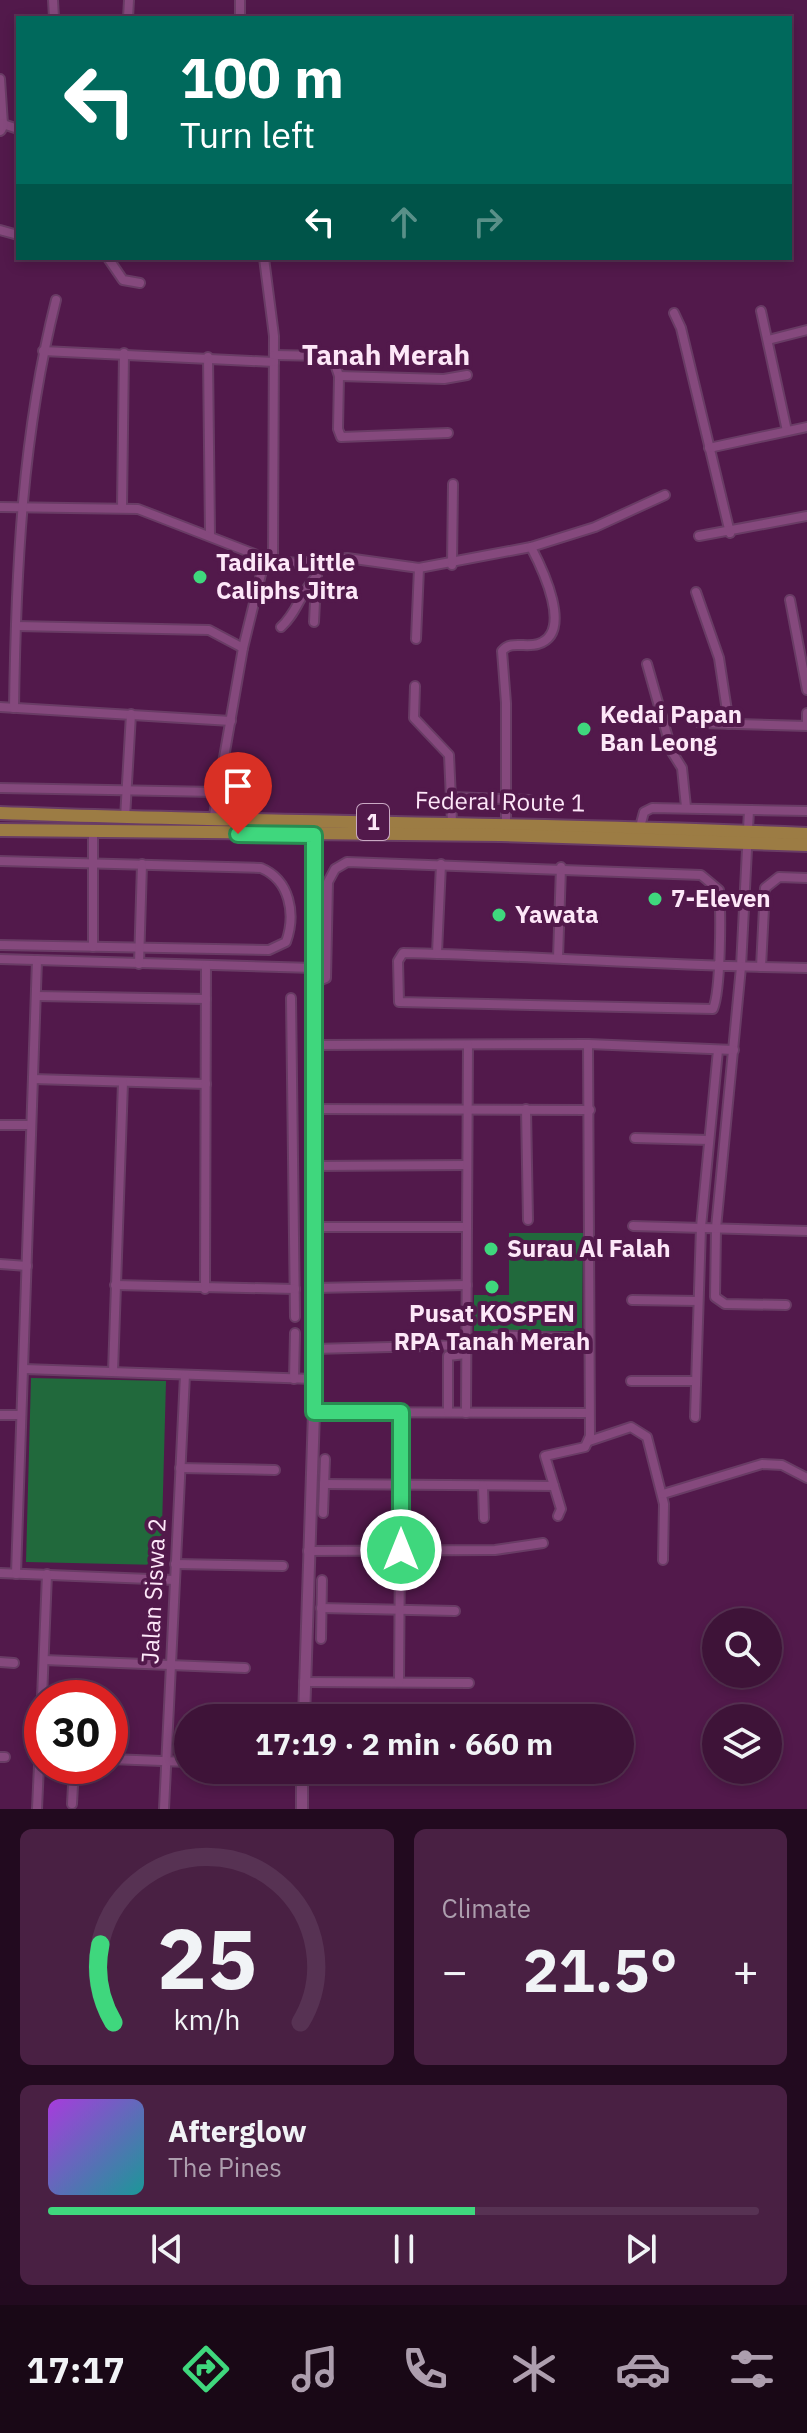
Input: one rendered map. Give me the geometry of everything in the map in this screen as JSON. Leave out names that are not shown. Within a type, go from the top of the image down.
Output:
[{"type":"highway","name":"Federal Route 1","points":[[0,813],[213,821],[640,827],[807,845]]},
{"type":"highway","name":"Federal Route 1","points":[[0,830],[314,835],[807,834]]},
{"type":"street","points":[[0,79],[2,127]]},
{"type":"street","points":[[109,260],[123,280],[140,283]]},
{"type":"street","points":[[213,821],[243,648],[269,560],[274,359],[264,260]]},
{"type":"street","points":[[14,708],[20,508],[43,351],[56,300]]},
{"type":"street","points":[[761,311],[787,431]]},
{"type":"street","points":[[674,313],[730,533]]},
{"type":"street","points":[[768,340],[807,330]]},
{"type":"street","points":[[43,351],[331,358],[339,376],[338,429],[341,437],[448,433]]},
{"type":"street","points":[[122,507],[124,353]]},
{"type":"street","points":[[208,357],[210,534]]},
{"type":"street","points":[[339,376],[444,379],[467,375]]},
{"type":"street","points":[[709,448],[807,427]]},
{"type":"street","points":[[452,565],[453,484]]},
{"type":"street","points":[[0,507],[122,507],[158,514],[269,560],[363,559],[419,568],[452,565],[531,547],[595,527],[665,495]]},
{"type":"street","points":[[699,536],[730,533],[807,516]]},
{"type":"street","points":[[506,823],[506,703],[502,651],[508,645],[541,643],[549,638],[554,623],[550,590],[531,547]]},
{"type":"street","points":[[314,622],[317,560]]},
{"type":"street","points":[[416,639],[419,568]]},
{"type":"street","points":[[281,627],[298,610],[305,588],[317,576]]},
{"type":"street","points":[[696,592],[719,658],[729,724]]},
{"type":"street","points":[[790,600],[807,690]]},
{"type":"street","points":[[16,626],[209,630],[243,648]]},
{"type":"street","points":[[647,664],[672,752],[682,768],[686,807]]},
{"type":"street","points":[[415,686],[414,718],[449,755],[452,822]]},
{"type":"street","points":[[0,707],[231,721]]},
{"type":"street","points":[[700,723],[807,726],[807,713]]},
{"type":"street","points":[[125,818],[131,714]]},
{"type":"street","points":[[0,788],[217,792]]},
{"type":"street","points":[[452,797],[530,800]]},
{"type":"street","points":[[640,827],[642,815],[648,808],[807,811]]},
{"type":"street","points":[[749,810],[745,836],[741,967],[716,1228],[717,1301],[725,1304],[786,1305]]},
{"type":"street","points":[[93,832],[93,947]]},
{"type":"street","points":[[304,1704],[314,1412],[314,835]]},
{"type":"street","points":[[0,861],[267,870],[276,876],[289,898],[286,942],[269,950],[0,945]]},
{"type":"street","points":[[314,983],[326,978],[331,875],[344,862],[561,867],[708,877],[717,885],[720,896],[717,965],[716,1002],[713,1009],[399,1002],[399,955],[437,953],[717,965],[741,967],[807,968]]},
{"type":"street","points":[[139,964],[142,864]]},
{"type":"street","points":[[437,953],[441,864]]},
{"type":"street","points":[[558,958],[561,867]]},
{"type":"street","points":[[761,967],[765,888],[779,877],[807,878]]},
{"type":"street","points":[[314,896],[328,896]]},
{"type":"street","points":[[0,959],[314,968]]},
{"type":"street","points":[[16,1574],[37,960]]},
{"type":"street","points":[[205,1289],[206,965]]},
{"type":"street","points":[[36,996],[206,999]]},
{"type":"street","points":[[291,998],[295,1317]]},
{"type":"street","points":[[314,1045],[588,1044],[734,1050]]},
{"type":"street","points":[[558,1516],[561,1509],[545,1456],[585,1447],[589,1441],[588,1044]]},
{"type":"street","points":[[466,1413],[468,1045]]},
{"type":"street","points":[[695,1417],[701,1227],[718,1050]]},
{"type":"street","points":[[33,1079],[206,1084]]},
{"type":"street","points":[[113,1372],[123,1082]]},
{"type":"street","points":[[314,1109],[590,1110]]},
{"type":"street","points":[[526,1109],[528,1220]]},
{"type":"street","points":[[0,1125],[31,1125]]},
{"type":"street","points":[[635,1138],[709,1140]]},
{"type":"street","points":[[314,1166],[467,1165]]},
{"type":"street","points":[[633,1226],[807,1231]]},
{"type":"street","points":[[314,1227],[467,1227]]},
{"type":"street","points":[[0,1264],[27,1266]]},
{"type":"street","points":[[115,1285],[295,1289]]},
{"type":"street","points":[[314,1288],[467,1285]]},
{"type":"street","points":[[632,1300],[698,1301]]},
{"type":"street","points":[[294,1379],[295,1333]]},
{"type":"street","points":[[496,1335],[588,1339]]},
{"type":"street","points":[[314,1349],[466,1350]]},
{"type":"street","points":[[448,1412],[448,1356],[466,1350]]},
{"type":"street","points":[[24,1369],[314,1379]]},
{"type":"street","name":"Jalan Siswa 2","points":[[164,1809],[185,1375]]},
{"type":"street","points":[[631,1381],[696,1381]]},
{"type":"street","points":[[314,1412],[588,1413]]},
{"type":"street","points":[[399,1682],[401,1412]]},
{"type":"street","points":[[0,1415],[21,1415]]},
{"type":"street","points":[[589,1441],[621,1429],[640,1430],[652,1448],[663,1494],[663,1560]]},
{"type":"street","points":[[323,1513],[325,1459]]},
{"type":"street","points":[[663,1494],[762,1464],[782,1465],[807,1478]]},
{"type":"street","points":[[180,1468],[275,1470]]},
{"type":"street","points":[[324,1484],[554,1486]]},
{"type":"street","points":[[483,1486],[484,1518]]},
{"type":"street","points":[[308,1551],[503,1550],[543,1543]]},
{"type":"street","points":[[175,1564],[283,1566]]},
{"type":"street","points":[[0,1573],[175,1580]]},
{"type":"street","points":[[43,1680],[47,1574]]},
{"type":"street","points":[[321,1639],[322,1580]]},
{"type":"street","points":[[321,1608],[455,1611]]},
{"type":"street","points":[[44,1660],[245,1668]]},
{"type":"street","points":[[0,1662],[14,1663]]},
{"type":"street","points":[[304,1682],[469,1683]]},
{"type":"street","points":[[128,1760],[174,1761]]},
{"type":"street","points":[[37,1809],[39,1784]]},
{"type":"street","points":[[72,1804],[73,1784]]},
{"type":"street","points":[[302,1784],[302,1809]]},
{"type":"green space","points":[[509,1233],[583,1233],[582,1331],[474,1331],[474,1295],[509,1295]]},
{"type":"green space","points":[[31,1378],[166,1381],[161,1565],[26,1562]]},
{"type":"place","name":"Tadika Little Caliphs Jitra","points":[[200,577]]},
{"type":"place","name":"Kedai Papan Ban Leong","points":[[584,729]]},
{"type":"place","name":"7-Eleven","points":[[655,899]]},
{"type":"place","name":"Yawata","points":[[499,915]]},
{"type":"place","name":"Surau Al Falah","points":[[491,1249]]},
{"type":"place","name":"Pusat KOSPEN RPA Tanah Merah","points":[[492,1287]]},
{"type":"district","name":"Tanah Merah","points":[[386,355]]},
{"type":"route","points":[[238,834],[314,835],[314,1412],[401,1412],[401,1550]]}]
